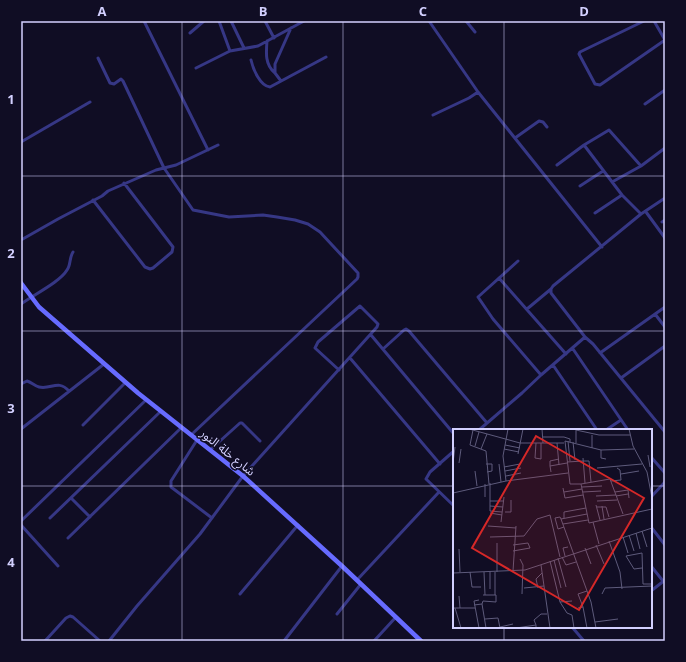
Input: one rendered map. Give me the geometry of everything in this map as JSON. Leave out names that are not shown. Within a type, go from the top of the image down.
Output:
[{"type":"street","points":[[144,21],[208,150]]},
{"type":"street","points":[[190,33],[204,21]]},
{"type":"street","points":[[219,21],[230,51]]},
{"type":"street","points":[[231,21],[244,48]]},
{"type":"street","points":[[265,21],[274,38]]},
{"type":"street","points":[[196,68],[230,51],[250,48],[274,38],[297,23],[304,21]]},
{"type":"street","points":[[466,21],[475,32]]},
{"type":"street","points":[[644,21],[580,52],[579,54],[595,84],[600,85],[665,40],[654,21]]},
{"type":"street","points":[[431,22],[478,92],[602,247]]},
{"type":"street","points":[[275,73],[275,64],[291,28]]},
{"type":"street","points":[[267,41],[267,62],[280,81]]},
{"type":"street","points":[[251,60],[252,65],[260,79],[266,87],[270,87],[326,57]]},
{"type":"street","points":[[98,58],[110,83],[114,84],[121,79],[124,81],[164,168],[193,210],[229,217],[263,215],[295,220],[308,224],[320,232],[358,273],[357,279],[191,435]]},
{"type":"street","points":[[645,104],[665,90]]},
{"type":"street","points":[[433,115],[465,100],[478,92]]},
{"type":"street","points":[[21,142],[90,102]]},
{"type":"street","points":[[514,138],[540,121],[547,127]]},
{"type":"street","points":[[557,164],[610,130],[641,166]]},
{"type":"street","points":[[21,240],[58,218],[124,183],[176,165],[218,145]]},
{"type":"street","points":[[584,146],[622,195],[641,214]]},
{"type":"street","points":[[612,182],[641,166],[665,148]]},
{"type":"street","points":[[580,186],[603,171]]},
{"type":"street","points":[[93,200],[145,267],[150,269],[153,268],[172,252],[173,247],[124,183]]},
{"type":"street","points":[[595,213],[622,195]]},
{"type":"street","points":[[527,309],[557,282],[641,214],[665,198]]},
{"type":"street","points":[[646,212],[665,238]]},
{"type":"street","points":[[21,304],[54,282],[66,271],[70,266],[73,252]]},
{"type":"street","points":[[518,261],[478,297],[493,319],[541,375]]},
{"type":"street","points":[[499,278],[566,354]]},
{"type":"street","name":"شارع خلة النور","points":[[21,283],[39,307],[160,412],[244,476],[421,641]]},
{"type":"street","points":[[551,289],[551,293],[585,337],[665,432]]},
{"type":"street","points":[[109,641],[200,534],[244,476],[371,335],[377,327],[378,324],[360,306],[318,342],[315,348],[339,370]]},
{"type":"street","points":[[600,353],[665,307]]},
{"type":"street","points":[[655,314],[665,328]]},
{"type":"street","points":[[383,349],[404,330],[406,329],[409,331],[487,423]]},
{"type":"street","points":[[371,335],[453,433]]},
{"type":"street","points":[[480,429],[522,394],[541,375],[573,349],[585,337]]},
{"type":"street","points":[[621,378],[665,346]]},
{"type":"street","points":[[573,349],[627,429]]},
{"type":"street","points":[[350,358],[440,464]]},
{"type":"street","points":[[21,429],[104,364]]},
{"type":"street","points":[[553,365],[596,429]]},
{"type":"street","points":[[21,384],[27,381],[39,387],[61,385],[70,391]]},
{"type":"street","points":[[83,425],[125,383]]},
{"type":"street","points":[[21,521],[146,400]]},
{"type":"street","points":[[50,518],[160,412]]},
{"type":"street","points":[[608,429],[621,420]]},
{"type":"street","points":[[210,450],[240,423],[242,423],[260,441]]},
{"type":"street","points":[[68,538],[181,428]]},
{"type":"street","points":[[198,440],[170,484],[171,487],[212,518]]},
{"type":"street","points":[[453,452],[426,479],[453,505]]},
{"type":"street","points":[[652,458],[665,473]]},
{"type":"street","points":[[652,495],[665,482]]},
{"type":"street","points":[[337,614],[359,582],[439,492]]},
{"type":"street","points":[[71,498],[90,517]]},
{"type":"street","points":[[21,525],[58,566]]},
{"type":"street","points":[[240,594],[298,525]]},
{"type":"street","points":[[652,528],[665,545]]},
{"type":"street","points":[[284,641],[342,566]]},
{"type":"street","points":[[652,567],[664,580],[652,590]]},
{"type":"street","points":[[45,641],[66,618],[72,616],[100,641]]},
{"type":"street","points":[[374,641],[396,617]]},
{"type":"street","points":[[573,628],[584,641]]}]
